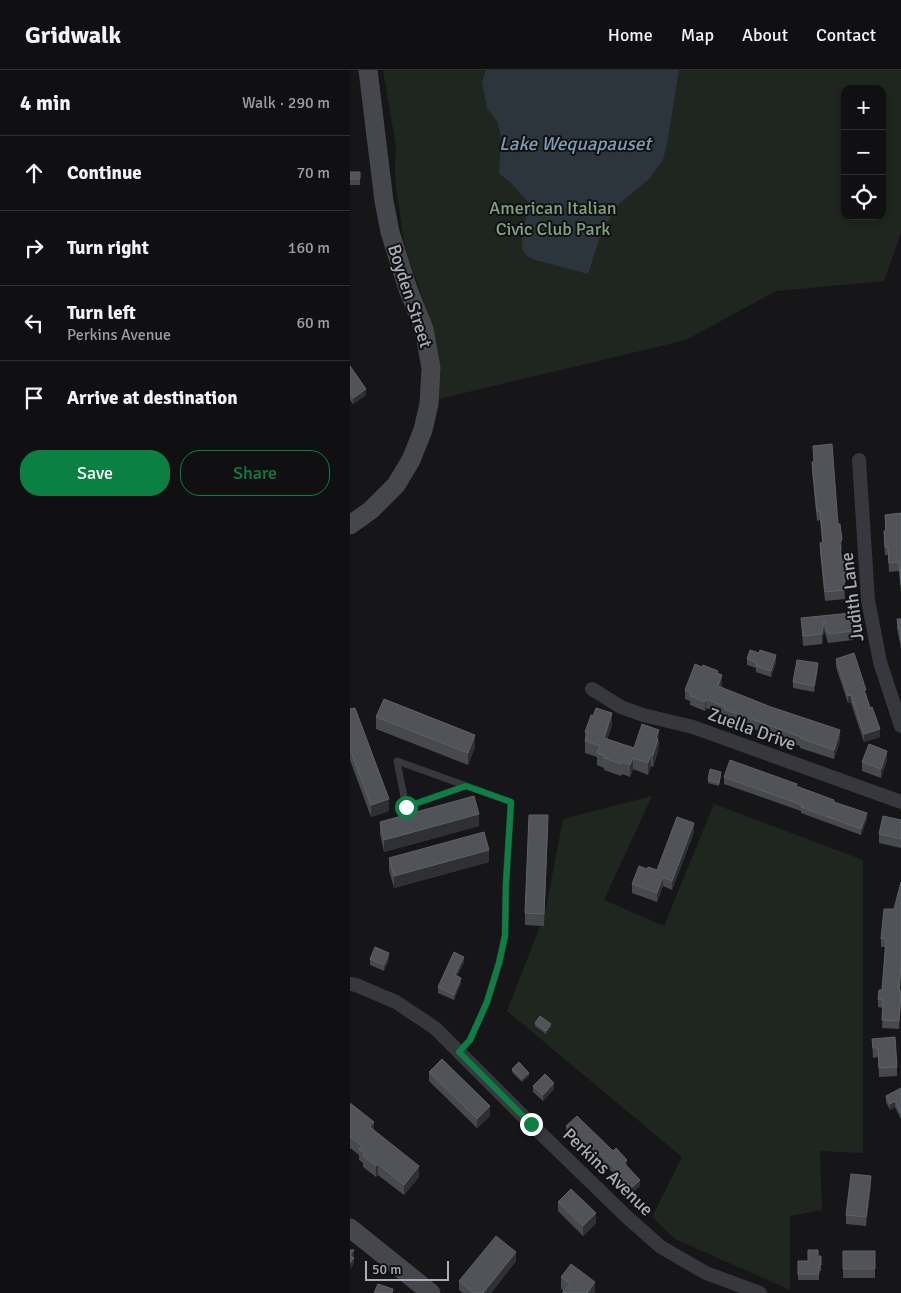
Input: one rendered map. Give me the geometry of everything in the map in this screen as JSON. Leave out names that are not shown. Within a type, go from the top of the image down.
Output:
[{"type":"street","name":"Boyden Street","points":[[350,525],[371,510],[396,485],[412,460],[423,430],[429,404],[431,368],[424,330],[408,289],[390,232],[384,201],[368,70]]},
{"type":"street","name":"Judith Lane","points":[[859,460],[868,600],[880,662],[901,726]]},
{"type":"street","name":"Zuella Drive","points":[[592,689],[621,707],[643,716],[693,727],[901,802]]},
{"type":"street","name":"Perkins Avenue","points":[[350,984],[396,1002],[435,1028],[607,1198],[661,1247],[706,1273],[760,1293]]},
{"type":"street","points":[[350,1228],[431,1293]]},
{"type":"lane","points":[[459,1052],[470,1040],[487,1002],[505,936],[511,802],[397,760],[406,807],[466,786]]},
{"type":"green space","name":"American Italian Civic Club Park","points":[[383,70],[901,70],[901,233],[884,281],[776,291],[686,340],[439,399],[437,361],[431,323],[405,246],[395,169],[396,146]]},
{"type":"green space","points":[[652,796],[604,900],[664,926],[714,804],[863,860],[863,1153],[820,1151],[822,1210],[790,1216],[790,1290],[675,1239],[652,1217],[682,1157],[507,1011],[545,913],[563,819]]},
{"type":"water","name":"Lake Wequapauset","points":[[486,70],[679,70],[663,160],[649,179],[619,204],[602,231],[588,274],[532,259],[523,250],[523,230],[530,204],[499,173],[501,138],[498,123],[487,108],[482,82]]},
{"type":"building","points":[[350,172],[360,172],[360,179],[350,179]]},
{"type":"building","points":[[350,366],[366,389],[353,398],[350,394]]},
{"type":"building","points":[[832,444],[838,524],[840,524],[842,540],[840,542],[841,556],[844,556],[846,573],[843,573],[845,590],[825,592],[820,543],[823,542],[820,511],[817,512],[812,462],[814,462],[813,446]]},
{"type":"building","points":[[901,513],[901,585],[899,562],[889,563],[884,531],[886,530],[885,515]]},
{"type":"building","points":[[851,613],[853,631],[828,634],[824,621],[822,634],[803,636],[801,618]]},
{"type":"building","points":[[897,619],[901,619],[901,640]]},
{"type":"building","points":[[750,650],[759,653],[760,650],[776,655],[771,671],[756,666],[757,663],[747,659]]},
{"type":"building","points":[[854,653],[870,708],[872,707],[880,729],[864,734],[851,695],[848,696],[836,659]]},
{"type":"building","points":[[797,660],[818,663],[814,686],[793,682]]},
{"type":"building","points":[[695,664],[718,671],[717,673],[722,675],[718,686],[771,707],[840,730],[834,750],[724,709],[725,707],[706,699],[705,702],[690,696],[691,693],[685,690]]},
{"type":"building","points":[[384,699],[475,735],[468,753],[376,717]]},
{"type":"building","points":[[355,708],[389,799],[371,805],[350,749],[350,709]]},
{"type":"building","points":[[596,708],[612,713],[604,738],[634,748],[642,724],[659,730],[653,755],[651,755],[648,763],[633,758],[630,765],[622,762],[621,764],[604,758],[605,756],[597,753],[600,746],[585,741],[588,733],[585,732],[591,715],[593,716]]},
{"type":"building","points":[[869,744],[887,751],[881,769],[862,762]]},
{"type":"building","points":[[730,760],[797,784],[796,786],[834,800],[834,802],[867,813],[861,829],[801,807],[802,805],[724,777]]},
{"type":"building","points":[[710,769],[721,772],[719,783],[708,780]]},
{"type":"building","points":[[474,796],[479,814],[384,840],[380,822]]},
{"type":"building","points":[[529,815],[548,815],[544,914],[525,913]]},
{"type":"building","points":[[883,816],[901,820],[901,839],[879,834]]},
{"type":"building","points":[[677,817],[694,823],[672,881],[663,877],[657,893],[632,884],[639,866],[657,870]]},
{"type":"building","points":[[484,832],[489,850],[394,876],[389,858]]},
{"type":"building","points":[[901,882],[901,965],[899,991],[901,991],[899,1021],[882,1020],[883,1000],[878,999],[879,990],[882,990],[886,939],[881,939],[884,909],[894,909]]},
{"type":"building","points":[[375,947],[389,953],[384,965],[370,959]]},
{"type":"building","points":[[454,952],[464,957],[455,975],[461,978],[454,995],[438,987]]},
{"type":"building","points":[[540,1016],[551,1024],[546,1031],[535,1023]]},
{"type":"building","points":[[895,1037],[897,1067],[879,1068],[878,1048],[873,1048],[872,1039]]},
{"type":"building","points":[[442,1059],[490,1106],[477,1119],[429,1072]]},
{"type":"building","points":[[519,1062],[529,1073],[522,1079],[512,1069]]},
{"type":"building","points":[[545,1074],[554,1083],[543,1095],[533,1086]]},
{"type":"building","points":[[901,1088],[901,1113],[895,1101],[890,1104],[886,1096]]},
{"type":"building","points":[[350,1103],[374,1122],[370,1127],[419,1166],[404,1185],[378,1164],[376,1166],[363,1156],[365,1154],[359,1149],[362,1146],[350,1137]]},
{"type":"building","points":[[577,1116],[613,1151],[616,1148],[627,1160],[624,1163],[640,1180],[629,1190],[618,1179],[621,1175],[598,1152],[595,1155],[566,1126]]},
{"type":"building","points":[[851,1174],[871,1176],[866,1217],[846,1215]]},
{"type":"building","points":[[571,1189],[596,1213],[583,1226],[558,1202]]},
{"type":"building","points":[[496,1236],[516,1252],[483,1293],[474,1293],[459,1281]]},
{"type":"building","points":[[808,1250],[818,1250],[818,1256],[821,1256],[819,1274],[798,1274],[798,1261],[808,1261]]},
{"type":"building","points":[[843,1251],[875,1251],[875,1269],[843,1269]]},
{"type":"building","points":[[350,1255],[354,1258],[350,1263]]},
{"type":"building","points":[[571,1264],[595,1282],[587,1293],[562,1293],[570,1284],[561,1277]]},
{"type":"building","points":[[378,1284],[393,1289],[392,1293],[374,1293]]},
{"type":"route","points":[[406,807],[466,786],[511,802],[505,936],[487,1002],[470,1040],[459,1052],[531,1124]]}]
